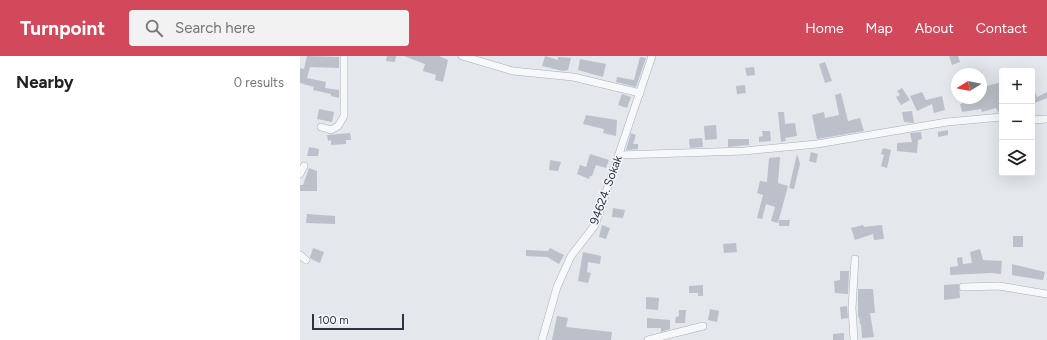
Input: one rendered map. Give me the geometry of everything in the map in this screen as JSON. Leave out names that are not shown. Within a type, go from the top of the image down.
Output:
[{"type":"street","points":[[322,127],[331,130],[338,126],[344,116],[344,56]]},
{"type":"street","points":[[462,56],[513,71],[574,77],[640,93]]},
{"type":"street","name":"94624. Sokak","points":[[542,340],[557,287],[571,256],[595,225],[652,56]]},
{"type":"street","points":[[619,155],[744,151],[818,144],[947,122],[999,117]]},
{"type":"street","points":[[1035,120],[1047,119]]},
{"type":"street","points":[[300,174],[304,166]]},
{"type":"street","points":[[854,340],[852,308],[855,259]]},
{"type":"street","points":[[963,286],[999,286],[1047,294]]},
{"type":"street","points":[[648,340],[703,326]]},
{"type":"building","points":[[307,56],[339,57],[339,68],[310,67],[307,78],[326,82],[325,88],[339,90],[339,98],[331,96],[331,94],[313,90],[314,87],[300,83],[300,68],[304,69]]},
{"type":"building","points":[[387,56],[396,56],[395,62],[386,61]]},
{"type":"building","points":[[404,56],[439,56],[448,60],[443,82],[435,80],[436,75],[423,71],[425,64]]},
{"type":"building","points":[[545,56],[558,60],[558,57],[571,58],[568,70],[563,71],[542,66]]},
{"type":"building","points":[[949,56],[958,56],[960,62],[952,65]]},
{"type":"building","points":[[640,57],[646,58],[636,87],[616,82],[617,77],[634,80]]},
{"type":"building","points":[[580,59],[606,64],[603,77],[578,70]]},
{"type":"building","points":[[825,62],[832,81],[825,83],[819,64]]},
{"type":"building","points":[[754,67],[755,75],[747,76],[745,68]]},
{"type":"building","points":[[999,83],[999,112],[996,108],[982,112],[981,109],[962,112],[960,104],[987,104],[987,86]]},
{"type":"building","points":[[745,85],[746,93],[737,94],[736,86]]},
{"type":"building","points":[[902,88],[910,100],[901,105],[896,97],[900,95],[897,91]]},
{"type":"building","points":[[922,92],[926,100],[942,96],[945,110],[934,113],[932,104],[917,111],[910,96]]},
{"type":"building","points":[[1035,92],[1037,97],[1047,92],[1047,98],[1035,103]]},
{"type":"building","points":[[841,93],[848,121],[860,118],[864,131],[817,139],[812,115],[824,112],[825,118],[839,115],[835,95]]},
{"type":"building","points":[[622,94],[631,97],[627,108],[618,105]]},
{"type":"building","points":[[319,109],[334,112],[332,122],[317,119]]},
{"type":"building","points":[[912,111],[914,123],[904,122],[902,112]]},
{"type":"building","points":[[778,112],[784,112],[785,124],[795,123],[797,136],[785,138],[786,141],[781,142]]},
{"type":"building","points":[[586,115],[617,120],[616,136],[603,133],[604,129],[583,124]]},
{"type":"building","points":[[716,125],[717,139],[705,140],[704,126]]},
{"type":"building","points":[[948,130],[948,135],[938,137],[938,132]]},
{"type":"building","points":[[762,131],[770,131],[771,141],[759,142],[759,137],[763,136]]},
{"type":"building","points":[[921,132],[922,139],[918,140],[917,153],[897,151],[897,143],[912,142],[910,133]]},
{"type":"building","points":[[350,133],[351,140],[346,140],[346,144],[331,145],[331,140],[328,141],[327,135]]},
{"type":"building","points":[[631,133],[636,135],[633,144],[638,144],[638,149],[626,150]]},
{"type":"building","points":[[702,138],[703,147],[690,148],[689,139]]},
{"type":"building","points":[[728,139],[749,139],[749,145],[728,147]]},
{"type":"building","points":[[309,147],[319,149],[318,156],[307,156]]},
{"type":"building","points":[[883,148],[891,150],[887,168],[881,166],[884,155],[881,154]]},
{"type":"building","points":[[811,152],[818,154],[816,163],[809,161]]},
{"type":"building","points":[[590,154],[609,160],[606,168],[596,165],[592,176],[590,176],[589,179],[577,174],[580,165],[586,167]]},
{"type":"building","points":[[797,154],[800,164],[794,189],[789,188]]},
{"type":"building","points":[[780,157],[778,183],[788,186],[778,223],[771,221],[775,207],[766,204],[762,219],[757,218],[763,195],[757,193],[760,181],[767,182],[769,158]]},
{"type":"building","points":[[550,160],[561,162],[558,171],[549,170]]},
{"type":"building","points":[[309,168],[317,171],[317,191],[300,191],[300,185],[303,185]]},
{"type":"building","points":[[613,208],[625,210],[623,218],[612,217]]},
{"type":"building","points":[[307,214],[335,216],[335,224],[306,223]]},
{"type":"building","points":[[779,220],[790,220],[789,226],[779,226]]},
{"type":"building","points":[[602,225],[610,228],[606,239],[599,237]]},
{"type":"building","points":[[863,225],[864,227],[882,225],[884,239],[874,240],[873,234],[855,240],[851,228]]},
{"type":"building","points":[[1013,236],[1023,236],[1023,247],[1013,247]]},
{"type":"building","points":[[736,243],[737,252],[724,253],[723,244]]},
{"type":"building","points":[[313,248],[324,252],[320,263],[311,259],[310,257]]},
{"type":"building","points":[[550,248],[564,255],[559,264],[547,257],[526,256],[526,250],[548,251]]},
{"type":"building","points":[[980,249],[983,260],[1002,261],[1001,274],[950,275],[950,267],[958,266],[957,258],[962,257],[963,264],[972,263],[970,252]]},
{"type":"building","points":[[583,252],[601,256],[600,264],[588,262],[587,272],[591,273],[588,283],[578,281]]},
{"type":"building","points":[[1012,264],[1045,272],[1043,280],[1012,275]]},
{"type":"building","points":[[840,271],[849,271],[848,294],[835,293],[834,281],[840,280]]},
{"type":"building","points":[[959,284],[960,298],[944,300],[944,285]]},
{"type":"building","points":[[703,285],[703,296],[698,296],[698,293],[689,293],[689,286]]},
{"type":"building","points":[[858,289],[873,289],[875,313],[870,313],[874,337],[862,338],[861,324],[858,317]]},
{"type":"building","points":[[646,297],[659,298],[658,310],[646,309]]},
{"type":"building","points":[[847,306],[848,318],[841,319],[840,307]]},
{"type":"building","points":[[710,309],[719,311],[717,322],[708,320]]},
{"type":"building","points":[[679,310],[686,310],[685,323],[675,323],[676,317],[679,316]]},
{"type":"building","points":[[557,316],[568,318],[566,327],[612,332],[611,340],[552,340]]},
{"type":"building","points":[[647,318],[670,320],[670,329],[661,332],[661,328],[647,328]]},
{"type":"building","points":[[844,333],[844,340],[833,340],[833,334]]}]
